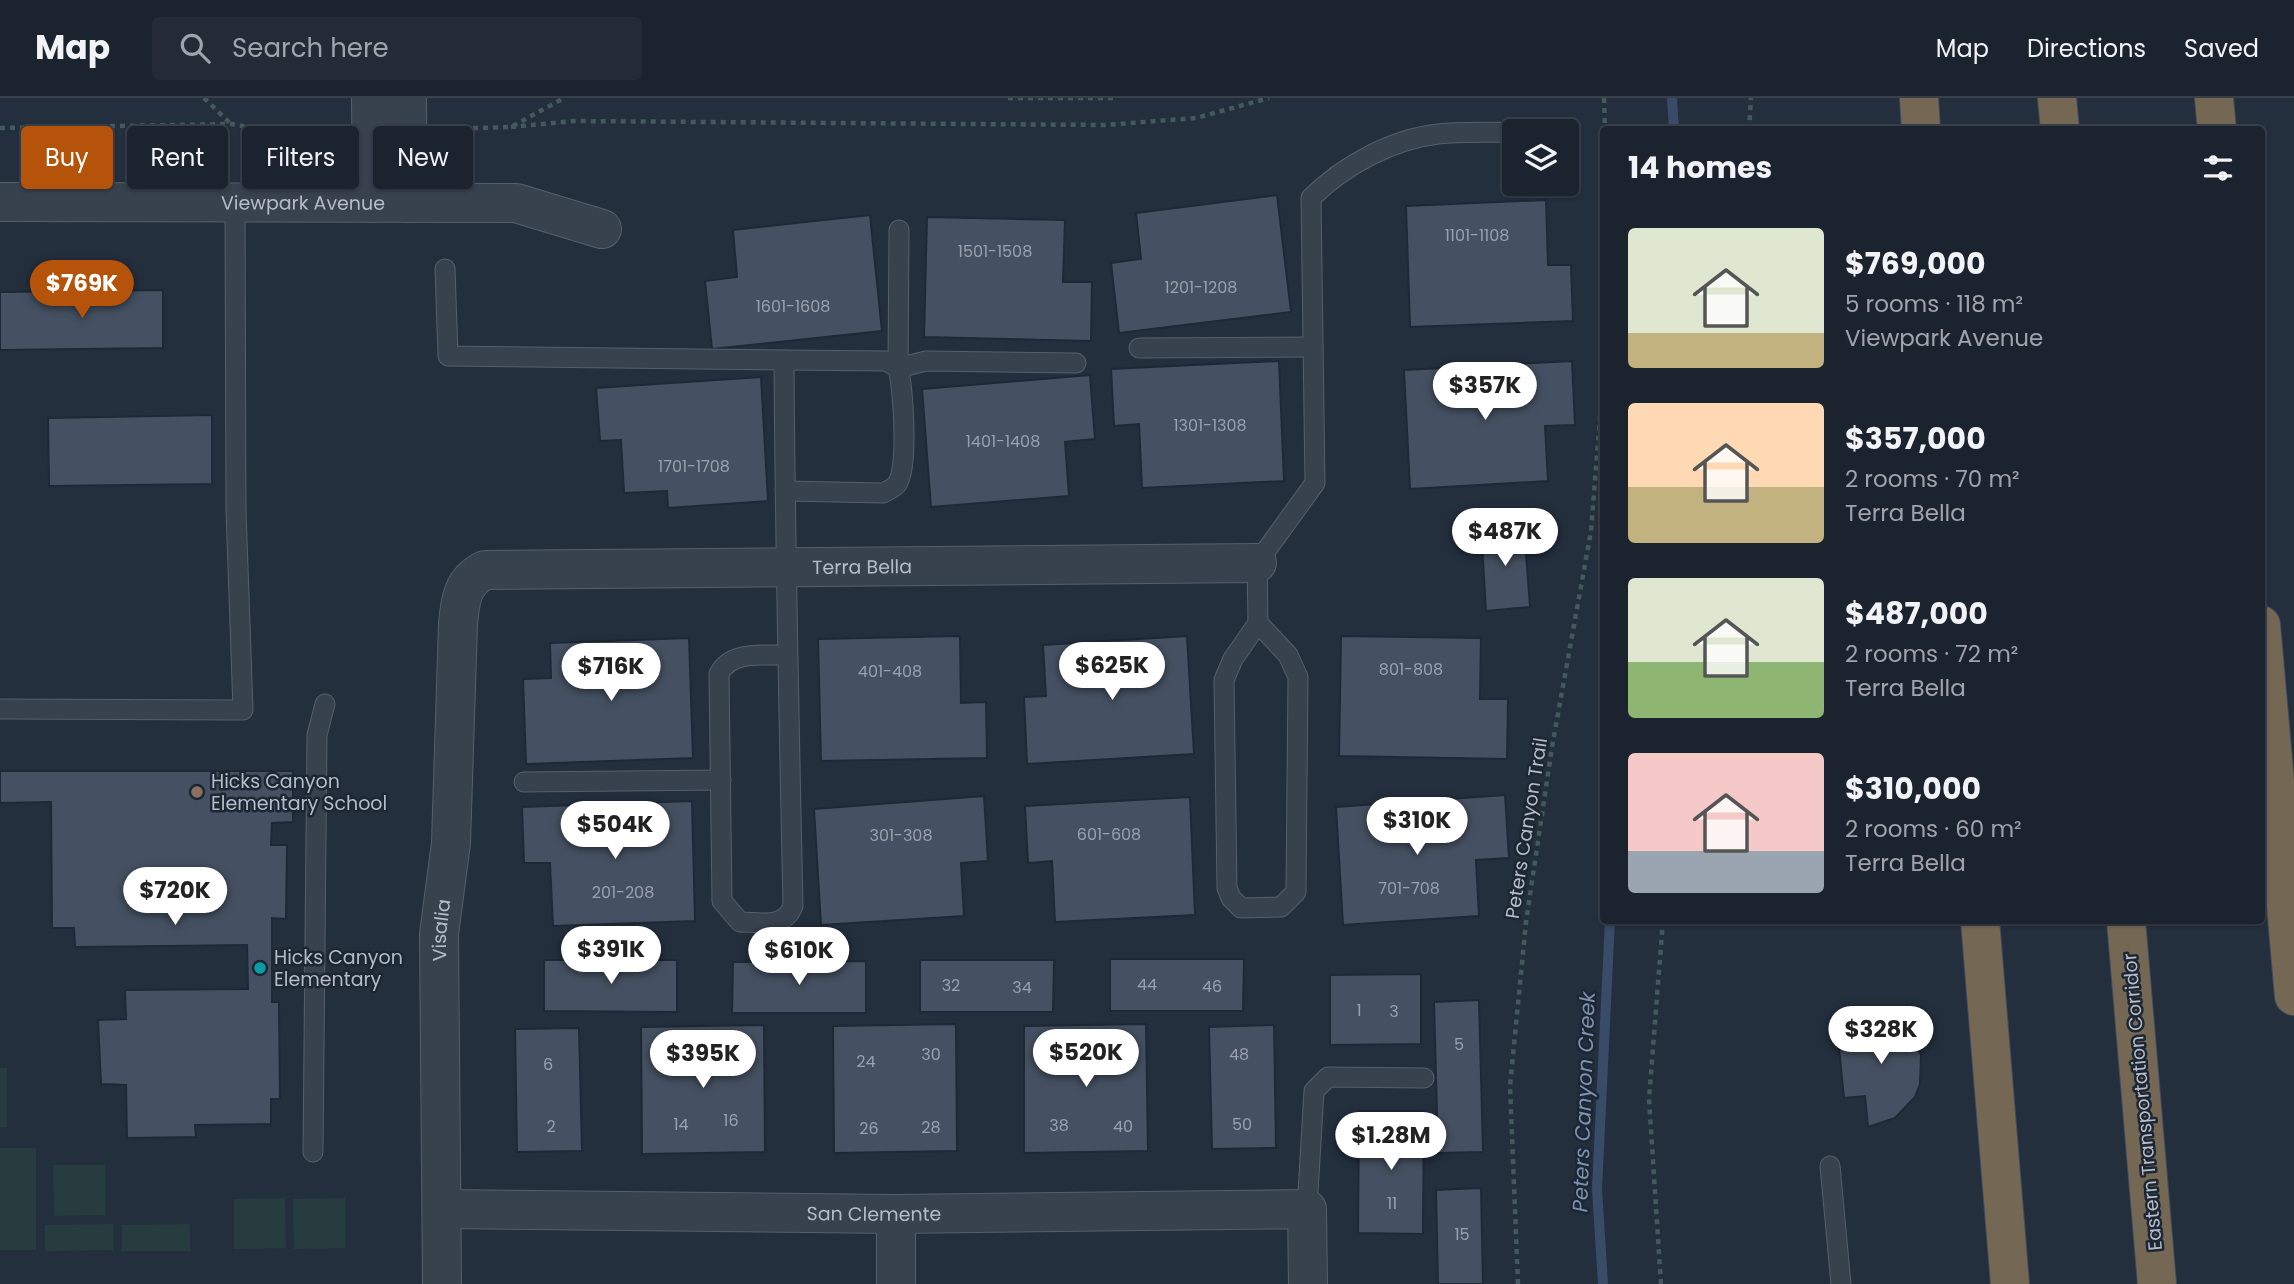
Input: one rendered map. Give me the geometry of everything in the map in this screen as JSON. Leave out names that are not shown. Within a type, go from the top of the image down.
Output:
[{"type":"highway","points":[[1919,98],[1921,126]]},
{"type":"highway","points":[[2057,98],[2060,126]]},
{"type":"highway","points":[[2214,98],[2217,126]]},
{"type":"highway","points":[[2265,670],[2294,996]]},
{"type":"highway","points":[[1980,924],[2010,1284]]},
{"type":"highway","name":"Eastern Transportation Corridor","points":[[2126,924],[2157,1284]]},
{"type":"street","points":[[390,114],[390,203]]},
{"type":"street","name":"Viewpark Avenue","points":[[0,202],[516,203],[602,229]]},
{"type":"street","name":"Terra Bella","points":[[471,579],[485,570],[1257,563]]},
{"type":"street","name":"Visalia","points":[[442,1284],[439,934],[451,843],[459,611],[463,592],[471,579]]},
{"type":"street","name":"San Clemente","points":[[442,1209],[896,1214],[1307,1209]]},
{"type":"street","points":[[1307,1209],[1308,1284]]},
{"type":"street","points":[[896,1214],[896,1284]]},
{"type":"lane","points":[[1258,623],[1288,655],[1298,677],[1296,892],[1281,907],[1241,908],[1231,898],[1227,888],[1224,680],[1233,659],[1258,623],[1257,563],[1315,483],[1311,198],[1331,178],[1382,150],[1437,134],[1502,132]]},
{"type":"lane","points":[[0,709],[243,710],[236,510],[235,203]]},
{"type":"lane","points":[[785,491],[883,493],[897,485],[902,470],[902,384],[898,368],[899,230]]},
{"type":"lane","points":[[445,269],[448,356],[886,361],[898,368],[926,361],[1076,363]]},
{"type":"lane","points":[[1139,348],[1313,346]]},
{"type":"lane","points":[[784,360],[785,566],[793,906],[789,917],[780,923],[740,922],[722,901],[719,674],[724,664],[733,658],[787,655]]},
{"type":"lane","points":[[313,1152],[317,735],[326,704]]},
{"type":"lane","points":[[524,782],[721,780]]},
{"type":"lane","points":[[1307,1209],[1314,1091],[1328,1077],[1424,1078]]},
{"type":"lane","points":[[1830,1166],[1841,1284]]},
{"type":"path","points":[[204,98],[232,124]]},
{"type":"path","points":[[511,127],[564,98]]},
{"type":"path","points":[[1008,98],[1118,98]]},
{"type":"path","points":[[0,128],[232,124],[272,132],[390,114],[511,127],[574,121],[1105,125],[1196,118],[1269,98]]},
{"type":"path","points":[[1604,98],[1605,126]]},
{"type":"path","points":[[1749,126],[1751,98]]},
{"type":"path","name":"Peters Canyon Trail","points":[[1518,1284],[1510,1086],[1528,908],[1591,531],[1600,417]]},
{"type":"path","points":[[1661,1284],[1649,1099],[1663,924]]},
{"type":"green space","points":[[0,1068],[7,1068],[7,1127],[0,1127]]},
{"type":"green space","points":[[0,1148],[36,1148],[36,1250],[0,1250]]},
{"type":"green space","points":[[53,1165],[105,1165],[105,1215],[54,1216]]},
{"type":"green space","points":[[285,1198],[286,1248],[234,1249],[234,1199]]},
{"type":"green space","points":[[345,1198],[345,1248],[294,1249],[293,1199]]},
{"type":"green space","points":[[113,1224],[113,1250],[45,1251],[45,1225]]},
{"type":"green space","points":[[190,1224],[190,1251],[122,1251],[122,1225]]},
{"type":"building","points":[[1277,195],[1291,312],[1119,333],[1111,263],[1141,259],[1136,213]]},
{"type":"building","points":[[1546,200],[1548,265],[1571,265],[1573,321],[1410,327],[1406,206]]},
{"type":"building","points":[[870,215],[882,331],[712,349],[705,281],[737,277],[733,230]]},
{"type":"building","points":[[927,217],[1065,220],[1063,282],[1092,282],[1091,341],[924,337]]},
{"type":"building","points":[[163,290],[163,348],[0,350],[0,292]]},
{"type":"building","points":[[1279,361],[1284,481],[1142,488],[1139,424],[1114,426],[1111,369]]},
{"type":"building","points":[[1572,361],[1575,425],[1545,426],[1548,481],[1410,489],[1404,370]]},
{"type":"building","points":[[1090,375],[1095,439],[1065,442],[1069,496],[931,507],[922,389]]},
{"type":"building","points":[[761,377],[768,501],[668,508],[667,491],[624,493],[621,440],[600,441],[596,388]]},
{"type":"building","points":[[212,415],[212,484],[49,486],[48,418]]},
{"type":"building","points":[[1524,526],[1530,607],[1486,611],[1481,529]]},
{"type":"building","points":[[960,636],[961,703],[986,702],[987,758],[821,761],[818,639]]},
{"type":"building","points":[[1187,636],[1194,754],[1027,764],[1024,697],[1046,696],[1043,645]]},
{"type":"building","points":[[1341,636],[1481,638],[1480,699],[1508,699],[1507,759],[1339,756]]},
{"type":"building","points":[[689,638],[693,758],[526,764],[523,679],[551,678],[550,643]]},
{"type":"building","name":"Hicks Canyon Elementary","points":[[0,771],[293,771],[293,822],[272,823],[271,845],[287,845],[286,919],[272,918],[272,1002],[279,1002],[280,1099],[271,1099],[271,1124],[195,1125],[196,1137],[127,1138],[126,1085],[101,1084],[98,1020],[126,1019],[125,990],[248,989],[247,945],[75,947],[74,928],[52,928],[51,802],[0,803]]},
{"type":"building","points":[[1505,795],[1509,858],[1476,860],[1479,916],[1343,925],[1336,807]]},
{"type":"building","points":[[984,796],[988,861],[961,863],[964,916],[821,925],[814,809]]},
{"type":"building","points":[[1190,797],[1195,915],[1055,922],[1052,861],[1028,863],[1025,806]]},
{"type":"building","points":[[692,801],[695,921],[553,926],[550,863],[524,863],[522,807]]},
{"type":"building","points":[[1110,959],[1244,959],[1243,1011],[1110,1011]]},
{"type":"building","points":[[544,960],[677,960],[677,1012],[544,1011]]},
{"type":"building","points":[[920,960],[1054,960],[1053,1012],[920,1012]]},
{"type":"building","points":[[866,961],[866,1013],[732,1013],[733,962]]},
{"type":"building","points":[[1421,974],[1421,1044],[1330,1045],[1330,975]]},
{"type":"building","points":[[1479,1000],[1483,1152],[1438,1153],[1434,1002]]},
{"type":"building","points":[[1857,1009],[1885,1012],[1898,1020],[1909,1029],[1921,1055],[1920,1084],[1915,1097],[1895,1118],[1868,1127],[1865,1096],[1844,1098],[1838,1038],[1860,1036]]},
{"type":"building","points":[[956,1024],[957,1151],[834,1153],[833,1026]]},
{"type":"building","points":[[1146,1024],[1148,1151],[1024,1153],[1024,1026]]},
{"type":"building","points":[[764,1025],[765,1152],[642,1154],[641,1027]]},
{"type":"building","points":[[1274,1025],[1276,1148],[1212,1149],[1209,1027]]},
{"type":"building","points":[[579,1028],[582,1151],[517,1152],[515,1029]]},
{"type":"building","points":[[1359,1111],[1424,1111],[1423,1234],[1358,1233]]},
{"type":"building","points":[[1481,1188],[1483,1284],[1438,1284],[1436,1190]]},
{"type":"waterway","name":"Peters Canyon Creek","points":[[1672,98],[1674,126]]},
{"type":"waterway","name":"Peters Canyon Creek","points":[[1603,1284],[1597,1189],[1610,924]]},
{"type":"place","name":"Hicks Canyon Elementary School","points":[[197,792]]},
{"type":"place","name":"Hicks Canyon Elementary","points":[[260,968]]}]
